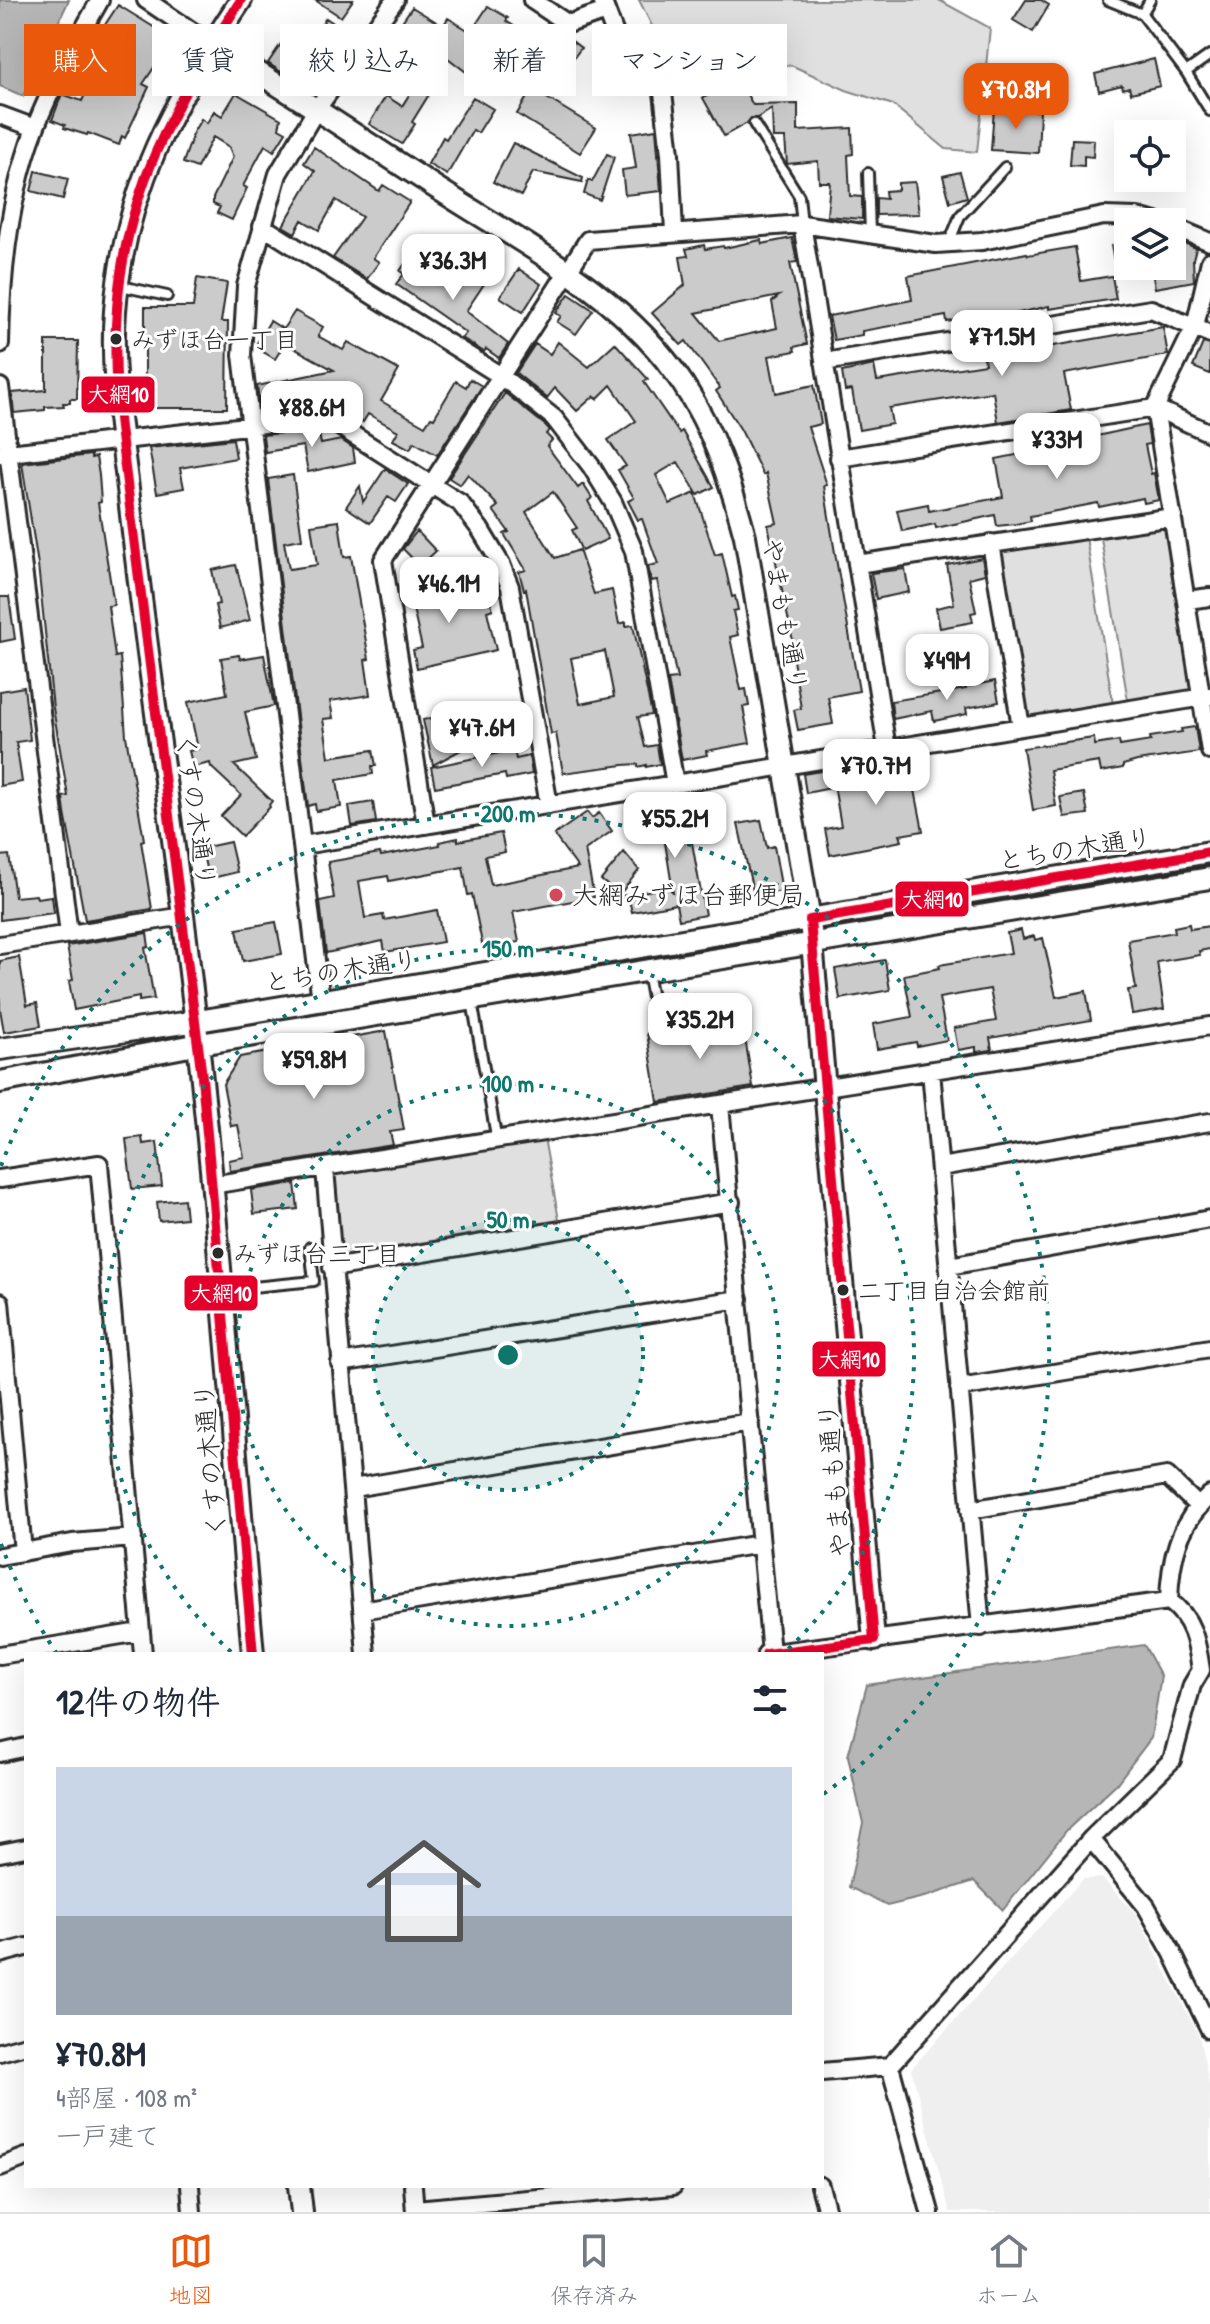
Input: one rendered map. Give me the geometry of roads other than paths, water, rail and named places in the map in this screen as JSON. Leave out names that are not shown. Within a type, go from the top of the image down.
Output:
[{"type":"street","points":[[0,344],[1,282],[13,206],[35,128],[66,61],[100,0]]},
{"type":"street","points":[[146,0],[181,24]]},
{"type":"street","name":"くすの木通り","points":[[225,24],[241,0]]},
{"type":"street","points":[[321,1001],[249,426],[242,355],[246,286],[278,174],[316,110],[395,0]]},
{"type":"street","points":[[532,0],[568,24],[604,6],[623,55],[651,71],[662,83],[674,232]]},
{"type":"street","name":"やまもも通り","points":[[264,77],[568,273],[606,302],[647,339],[682,383],[709,429],[733,490],[745,536],[810,920],[874,1640]]},
{"type":"street","name":"くすの木通り","points":[[181,96],[144,173],[127,233],[115,311],[116,378],[198,1021],[253,1652]]},
{"type":"street","points":[[0,115],[35,128]]},
{"type":"street","points":[[426,825],[383,560],[588,240],[802,224],[936,244],[982,241],[1114,216]]},
{"type":"street","points":[[802,224],[887,748]]},
{"type":"street","points":[[262,226],[501,376],[554,418],[591,466],[613,502],[634,551],[675,784]]},
{"type":"street","points":[[1186,232],[1210,242]]},
{"type":"street","points":[[1210,261],[1202,330],[1155,408],[1206,696],[1210,751]]},
{"type":"street","points":[[824,362],[1151,309],[1202,330]]},
{"type":"street","points":[[0,387],[3,454],[69,934]]},
{"type":"street","points":[[839,458],[1155,408],[1210,433]]},
{"type":"street","points":[[3,454],[325,417],[431,483],[460,503],[480,529],[501,564],[510,587],[549,805]]},
{"type":"street","points":[[857,564],[1173,517]]},
{"type":"street","points":[[991,543],[1021,727]]},
{"type":"street","points":[[1187,600],[1210,597]]},
{"type":"street","points":[[303,845],[1206,696]]},
{"type":"street","name":"とちの木通り","points":[[0,1049],[321,1001],[1210,852]]},
{"type":"street","name":"とちの木通り","points":[[0,1082],[200,1044],[1210,878]]},
{"type":"street","points":[[0,945],[184,916]]},
{"type":"street","points":[[211,1185],[1210,1026]]},
{"type":"street","points":[[931,1071],[981,1627]]},
{"type":"street","points":[[720,1105],[731,1202],[768,1652]]},
{"type":"street","points":[[940,1167],[1210,1122]]},
{"type":"street","points":[[0,1179],[99,1164],[143,1652]]},
{"type":"street","points":[[325,1169],[366,1652]]},
{"type":"street","points":[[332,1268],[731,1202]]},
{"type":"street","points":[[949,1266],[1210,1219]]},
{"type":"street","points":[[340,1363],[739,1299]]},
{"type":"street","points":[[0,1302],[6,1447],[23,1552]]},
{"type":"street","points":[[959,1388],[1210,1348]]},
{"type":"street","points":[[353,1488],[750,1422]]},
{"type":"street","points":[[970,1510],[1167,1476],[1204,1501],[1180,1532],[1169,1571],[1169,1601]]},
{"type":"street","points":[[0,1556],[72,1543],[133,1538]]},
{"type":"street","points":[[362,1610],[760,1544]]},
{"type":"street","points":[[783,1652],[1169,1601],[1180,1609],[1192,1627],[1201,1670],[1192,1685],[1172,1760],[1091,1839],[890,2066],[824,2072]]},
{"type":"street","points":[[0,1655],[140,1632]]},
{"type":"street","points":[[0,1753],[24,1747]]},
{"type":"street","points":[[1091,1839],[1146,1906],[1210,2030]]},
{"type":"street","points":[[0,1853],[24,1848]]},
{"type":"street","points":[[0,1954],[24,1948]]},
{"type":"street","points":[[0,2052],[24,2046]]},
{"type":"street","points":[[890,2066],[930,2212]]},
{"type":"street","points":[[0,2167],[24,2158]]},
{"type":"street","points":[[190,2188],[192,2212]]},
{"type":"street","points":[[299,2188],[302,2212]]},
{"type":"street","points":[[413,2188],[415,2211],[652,2188]]},
{"type":"street","points":[[821,2188],[827,2212]]},
{"type":"lane","points":[[1108,0],[1142,14],[1186,72],[1210,111]]},
{"type":"lane","points":[[1142,14],[1150,0]]},
{"type":"lane","points":[[1186,72],[1210,55]]},
{"type":"lane","points":[[754,124],[799,196],[802,224]]},
{"type":"lane","points":[[948,243],[960,216],[1005,167]]},
{"type":"lane","points":[[868,173],[870,235]]},
{"type":"lane","points":[[119,286],[167,296]]},
{"type":"lane","points":[[647,972],[656,1019]]},
{"type":"lane","points":[[472,1000],[497,1141]]},
{"type":"lane","points":[[221,1290],[314,1281],[310,1247]]},
{"type":"place","name":"みずほ台一丁目","points":[[116,339]]},
{"type":"place","name":"大網みずほ台郵便局","points":[[556,895]]},
{"type":"place","name":"みずほ台三丁目","points":[[218,1253]]},
{"type":"place","name":"二丁目自治会館前","points":[[843,1290]]}]
